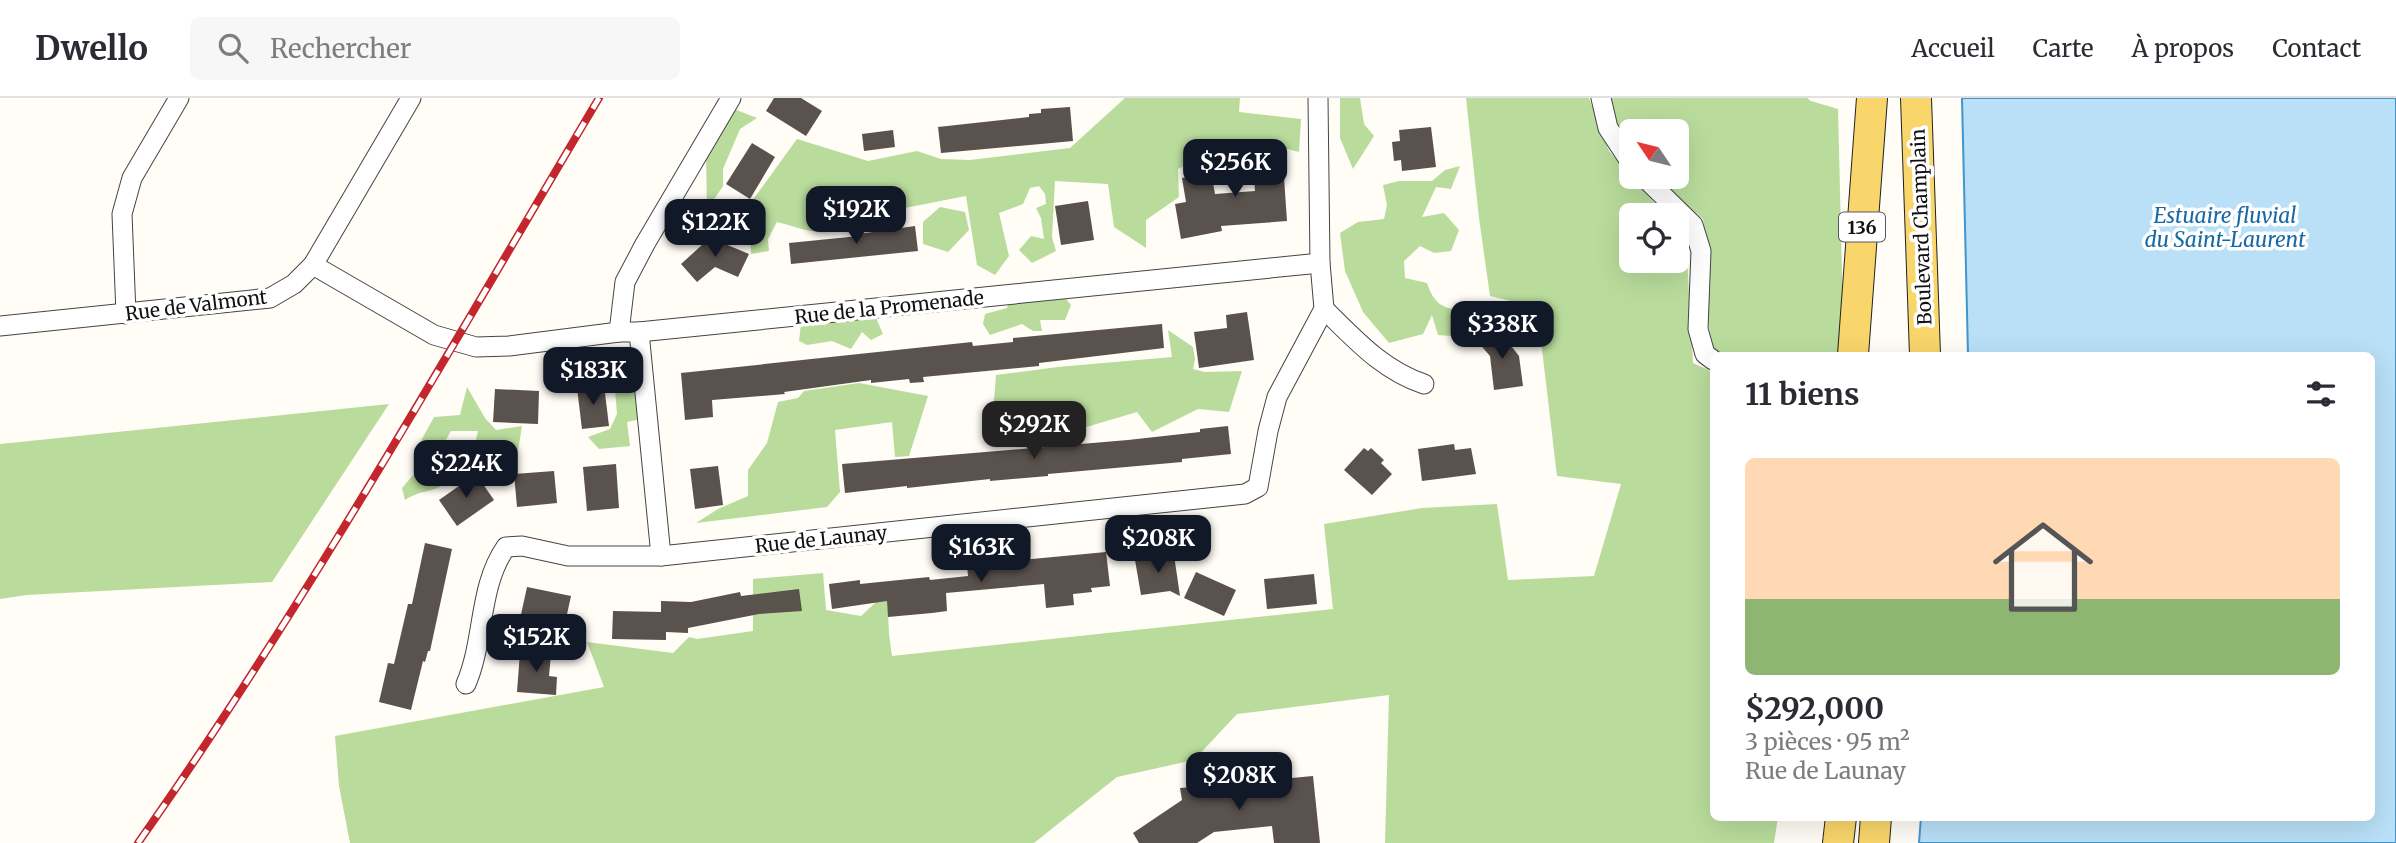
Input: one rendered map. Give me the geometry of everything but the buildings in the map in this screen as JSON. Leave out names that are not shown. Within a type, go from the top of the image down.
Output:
[{"type":"main road","name":"136","points":[[1853,352],[1872,98]]},
{"type":"main road","name":"Boulevard Champlain","points":[[1916,98],[1925,352]]},
{"type":"main road","points":[[1838,843],[1841,821]]},
{"type":"main road","points":[[1874,843],[1876,821]]},
{"type":"street","points":[[126,314],[122,214],[132,178],[179,98]]},
{"type":"street","name":"Rue de Valmont","points":[[0,326],[270,298],[295,284],[313,265],[411,98]]},
{"type":"street","points":[[661,556],[629,332],[625,282],[731,98]]},
{"type":"street","points":[[1318,98],[1320,262],[1324,309],[1377,360],[1402,376],[1424,384]]},
{"type":"street","points":[[1601,98],[1608,128],[1619,145]]},
{"type":"street","points":[[1656,189],[1693,225],[1701,251],[1698,329],[1705,354],[1710,358]]},
{"type":"street","name":"Rue de la Promenade","points":[[313,265],[435,335],[476,347],[509,346],[1320,262]]},
{"type":"street","name":"Rue de Launay","points":[[466,684],[473,668],[487,591],[496,561],[506,547],[522,547],[568,556],[661,556],[1245,494],[1258,487],[1277,397],[1324,309]]},
{"type":"green space","points":[[1125,98],[1240,98],[1239,112],[1301,119],[1299,152],[1260,142],[1236,158],[1208,154],[1178,169],[1179,197],[1146,220],[1146,248],[1114,227],[1108,184],[1055,181],[1052,237],[1056,251],[1032,263],[1019,250],[1031,236],[1044,239],[1041,218],[1036,208],[1046,204],[1045,194],[1039,186],[1030,188],[1023,204],[999,213],[1009,256],[995,275],[977,265],[966,196],[869,215],[862,211],[848,231],[839,229],[815,232],[777,222],[768,239],[769,251],[751,254],[749,205],[797,139],[868,161],[917,151],[941,159],[970,160],[1070,148]]},
{"type":"green space","points":[[1340,98],[1360,98],[1364,124],[1374,136],[1353,169],[1340,138]]},
{"type":"green space","points":[[1466,98],[1589,98],[1609,151],[1619,162],[1619,189],[1642,189],[1654,203],[1619,203],[1619,273],[1688,273],[1693,363],[1710,371],[1710,821],[1777,821],[1774,843],[1385,843],[1389,695],[1237,714],[1194,760],[1117,777],[1034,843],[350,843],[339,786],[335,736],[604,687],[587,642],[673,653],[689,637],[697,639],[753,631],[753,579],[823,573],[826,610],[861,616],[887,592],[892,656],[1333,609],[1324,524],[1422,508],[1497,504],[1508,580],[1594,576],[1621,484],[1557,476],[1537,307],[1490,296]]},
{"type":"green space","points":[[1608,98],[1807,98],[1838,109],[1844,352],[1719,352],[1713,349],[1706,311],[1709,265],[1703,219],[1689,207],[1689,203],[1685,203],[1669,189],[1689,189],[1689,119],[1619,119],[1619,129],[1614,122]]},
{"type":"green space","points":[[734,109],[757,118],[740,129],[723,169],[723,186],[707,210],[706,154]]},
{"type":"green space","points":[[1460,166],[1451,189],[1436,187],[1422,217],[1444,213],[1459,230],[1451,251],[1434,253],[1420,246],[1404,261],[1405,278],[1427,283],[1435,299],[1446,307],[1478,312],[1476,324],[1465,337],[1438,335],[1432,315],[1423,334],[1389,343],[1363,312],[1345,271],[1340,233],[1358,222],[1384,219],[1387,205],[1383,185],[1399,181],[1432,181],[1445,170]]},
{"type":"green space","points":[[940,207],[965,212],[969,230],[948,252],[923,244],[923,222]]},
{"type":"green space","points":[[1035,281],[1040,300],[1063,295],[1071,305],[1065,320],[1040,320],[1042,331],[1033,331],[1022,324],[990,335],[983,324],[985,314],[1007,308],[1014,284]]},
{"type":"green space","points":[[841,312],[852,320],[876,318],[883,334],[871,340],[862,332],[851,349],[832,341],[807,345],[799,341],[801,324],[825,325]]},
{"type":"green space","points":[[1168,330],[1193,347],[1193,369],[1205,372],[1242,371],[1229,412],[1198,409],[1152,432],[1137,412],[1083,428],[991,438],[996,375],[1172,357]]},
{"type":"green space","points":[[626,377],[638,392],[641,419],[627,422],[630,446],[599,449],[588,437],[610,429],[617,414],[615,390]]},
{"type":"green space","points":[[859,383],[928,396],[909,456],[895,457],[892,422],[835,430],[840,492],[827,507],[696,523],[718,509],[748,496],[748,470],[767,443],[778,402],[798,398],[804,391]]},
{"type":"green space","points":[[467,387],[485,418],[496,430],[522,426],[518,451],[505,470],[470,466],[478,431],[451,431],[439,452],[453,456],[467,465],[450,473],[451,480],[445,484],[405,500],[402,488],[420,467],[416,450],[434,417],[460,415]]},
{"type":"green space","points":[[389,404],[272,582],[27,595],[0,599],[0,444]]},
{"type":"water","name":"Estuaire fluvial du Saint-Laurent","points":[[1962,98],[2396,98],[2396,843],[1919,843],[1921,821],[2375,821],[2375,352],[1968,352]]},
{"type":"railway","points":[[138,843],[260,661],[376,475],[599,98]]}]
